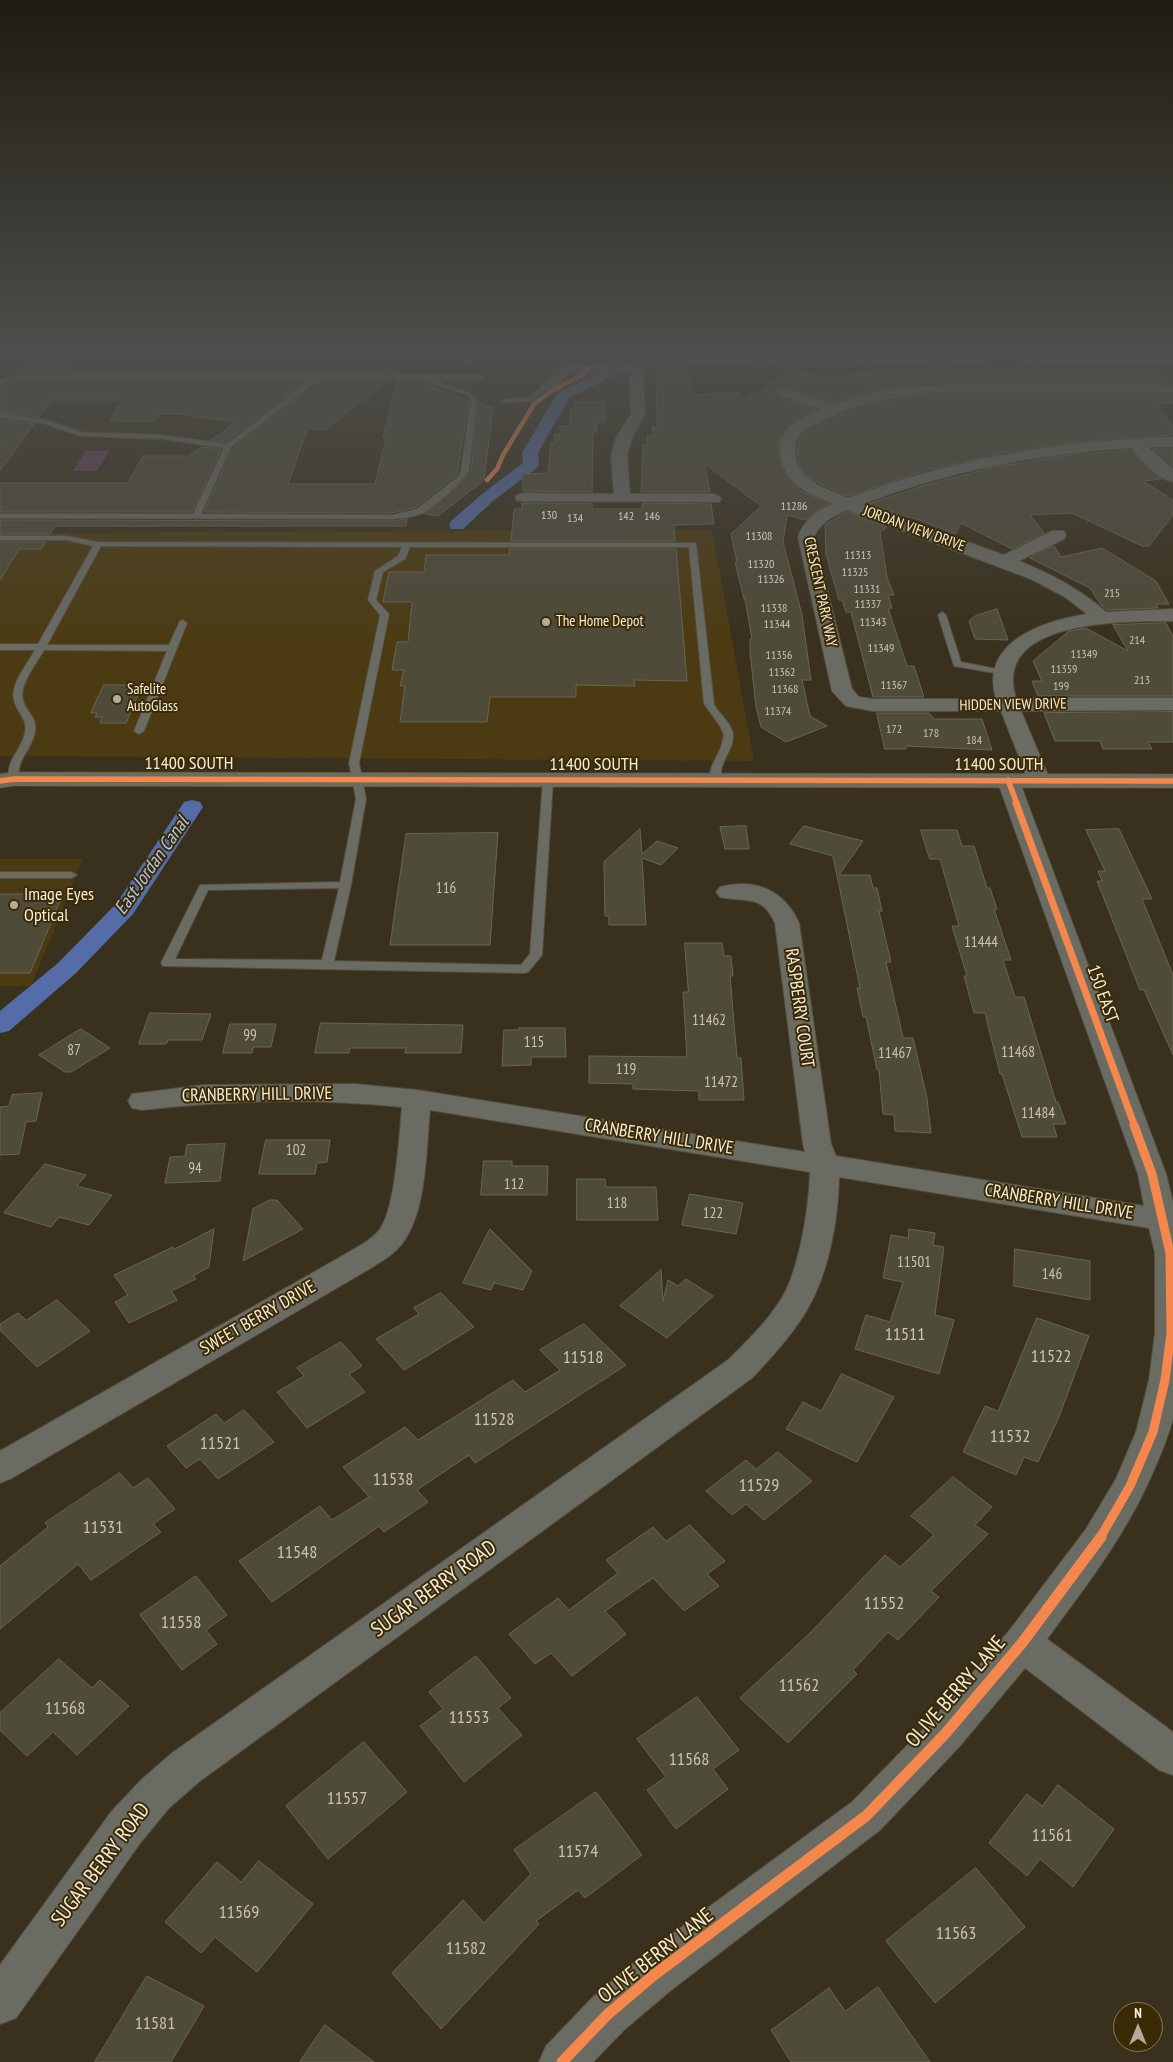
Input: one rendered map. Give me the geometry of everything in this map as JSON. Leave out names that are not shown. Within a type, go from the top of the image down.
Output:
[{"type":"main road","name":"11400 SOUTH","points":[[5,779],[1173,780]]},
{"type":"street","points":[[622,449],[620,456],[622,498]]},
{"type":"street","name":"JORDAN VIEW DRIVE","points":[[786,449],[790,467],[802,482],[813,490],[1050,581],[1088,604],[1101,617]]},
{"type":"street","name":"CRESCENT PARK WAY","points":[[853,702],[842,691],[806,537],[808,529],[814,521],[824,514],[914,479],[993,459],[1067,449]]},
{"type":"street","points":[[1141,449],[1153,462],[1173,477]]},
{"type":"street","points":[[976,450],[993,459]]},
{"type":"street","points":[[523,498],[712,498]]},
{"type":"street","points":[[1004,562],[1058,535]]},
{"type":"street","points":[[1039,780],[1008,705],[1003,684],[1003,673],[1014,651],[1037,635],[1076,621],[1101,617],[1173,615]]},
{"type":"street","name":"HIDDEN VIEW DRIVE","points":[[853,702],[873,705],[1173,704]]},
{"type":"street","name":"150 EAST","points":[[1008,780],[1168,1220]]},
{"type":"street","name":"RASPBERRY COURT","points":[[728,892],[755,892],[767,897],[776,903],[783,912],[787,923],[817,1144],[824,1164]]},
{"type":"street","name":"CRANBERRY HILL DRIVE","points":[[142,1101],[203,1094],[355,1093],[417,1099],[1168,1220]]},
{"type":"street","name":"SWEET BERRY DRIVE","points":[[0,1468],[378,1248],[392,1235],[400,1218],[405,1200],[417,1099]]},
{"type":"street","name":"SUGAR BERRY ROAD","points":[[0,2002],[126,1827],[155,1794],[186,1767],[740,1369],[762,1347],[796,1300],[807,1275],[822,1200],[824,1164]]},
{"type":"street","name":"OLIVE BERRY LANE","points":[[562,2062],[608,2014],[654,1975],[866,1816],[945,1734],[1022,1643],[1099,1540],[1130,1486],[1152,1432],[1165,1380],[1171,1333],[1168,1220]]},
{"type":"street","points":[[1022,1643],[1173,1756]]},
{"type":"lane","points":[[196,516],[227,449]]},
{"type":"lane","points":[[0,516],[392,517],[407,515],[420,511],[456,483],[464,474],[467,449]]},
{"type":"lane","points":[[0,538],[66,538],[98,544],[692,545],[708,704],[713,714],[727,729],[728,735],[726,748],[715,766],[715,780]]},
{"type":"lane","points":[[5,779],[12,769],[32,727],[28,717],[19,706],[17,693],[98,544]]},
{"type":"lane","points":[[328,964],[334,928],[361,807],[361,792],[354,770],[355,757],[385,614],[372,600],[377,574],[382,568],[402,557],[406,544]]},
{"type":"lane","points":[[942,615],[957,664],[1003,673]]},
{"type":"lane","points":[[139,731],[184,623]]},
{"type":"lane","points":[[0,648],[173,648]]},
{"type":"lane","points":[[345,885],[204,887],[168,963],[328,964],[524,970],[536,954],[548,780]]},
{"type":"lane","points":[[0,875],[71,875]]},
{"type":"shaded area","points":[[85,451],[109,451],[97,471],[73,471]]},
{"type":"shaded area","points":[[712,530],[754,761],[0,756],[0,533]]},
{"type":"shaded area","points":[[0,859],[83,859],[31,986],[0,986]]},
{"type":"building","points":[[0,449],[16,449],[0,471]]},
{"type":"building","points":[[199,449],[221,449],[192,512],[0,512],[0,483],[128,483],[143,456],[188,456]]},
{"type":"building","points":[[232,449],[300,449],[288,484],[375,484],[383,449],[461,449],[457,475],[416,507],[392,513],[204,512]]},
{"type":"building","points":[[473,449],[488,449],[484,480],[438,516],[425,514],[456,488],[471,471]]},
{"type":"building","points":[[550,449],[593,449],[592,492],[523,491],[523,474],[548,473]]},
{"type":"building","points":[[643,449],[779,449],[783,470],[788,478],[801,491],[829,504],[806,520],[787,515],[783,542],[802,615],[811,680],[802,680],[810,716],[827,726],[786,742],[761,727],[756,707],[750,652],[750,639],[752,639],[745,599],[735,562],[737,562],[731,534],[761,506],[705,464],[710,492],[641,492]]},
{"type":"building","points":[[797,449],[1028,449],[928,470],[848,496],[820,484],[804,473],[798,460]]},
{"type":"building","points":[[1153,449],[1173,449],[1173,466]]},
{"type":"building","points":[[1130,450],[1162,479],[1143,481],[1173,500],[1173,515],[1149,546],[1142,546],[1072,513],[1030,515],[1044,533],[1012,549],[961,523],[955,534],[914,518],[902,516],[868,504],[929,484],[995,467],[1062,456]]},
{"type":"building","points":[[522,503],[592,503],[592,509],[642,509],[642,503],[711,504],[714,524],[674,525],[675,541],[511,541],[514,509],[522,509]]},
{"type":"building","points":[[847,512],[887,527],[880,532],[887,577],[894,595],[888,595],[892,608],[888,608],[907,666],[914,666],[924,697],[873,697],[851,612],[846,612],[842,600],[839,600],[826,554],[825,525]]},
{"type":"building","points":[[407,519],[406,526],[55,526],[50,534],[0,534],[0,520],[392,521]]},
{"type":"building","points":[[0,542],[45,542],[41,549],[19,549],[0,580]]},
{"type":"building","points":[[1054,546],[1061,557],[1102,548],[1156,581],[1169,604],[1156,604],[1158,608],[1107,610],[1101,605],[1090,588],[1030,558]]},
{"type":"building","name":"The Home Depot","points":[[510,549],[676,549],[687,681],[634,680],[635,686],[576,685],[576,697],[490,697],[487,722],[400,722],[405,686],[400,686],[404,670],[392,670],[397,642],[408,642],[412,602],[383,602],[389,572],[424,572],[426,555],[509,555]]},
{"type":"building","points":[[997,609],[1008,640],[975,639],[969,621],[975,616]]},
{"type":"building","points":[[1166,623],[1173,636],[1173,696],[1038,696],[1032,681],[1042,681],[1033,661],[1069,631],[1086,628],[1128,651],[1113,625]]},
{"type":"building","name":"Safelite AutoGlass","points":[[104,685],[142,685],[126,723],[100,723],[102,717],[95,717],[97,713],[91,713]]},
{"type":"building","points":[[1173,712],[1173,742],[1148,742],[1152,749],[1103,749],[1100,741],[1055,741],[1044,713]]},
{"type":"building","points":[[877,713],[929,713],[934,719],[982,719],[992,750],[906,746],[906,749],[885,749]]},
{"type":"building","points":[[746,826],[749,849],[725,849],[720,827]]},
{"type":"building","points":[[804,826],[863,841],[839,875],[870,875],[873,888],[877,888],[882,911],[879,911],[891,962],[886,962],[903,1038],[913,1038],[927,1098],[931,1133],[895,1131],[894,1115],[883,1114],[879,1070],[877,1070],[866,1017],[863,1017],[857,988],[860,988],[833,856],[790,844]]},
{"type":"building","points":[[640,829],[642,854],[657,841],[678,848],[661,865],[642,858],[646,925],[609,925],[609,916],[605,916],[604,862]]},
{"type":"building","points":[[1119,829],[1152,899],[1142,899],[1173,975],[1173,1055],[1144,990],[1140,990],[1097,881],[1102,881],[1098,871],[1105,871],[1086,830]]},
{"type":"building","points":[[921,830],[957,830],[962,846],[974,846],[987,888],[990,888],[997,909],[994,909],[1011,960],[1003,960],[1015,997],[1024,997],[1056,1102],[1058,1102],[1066,1124],[1053,1124],[1057,1137],[1022,1137],[1002,1074],[1000,1074],[985,1013],[974,1013],[964,976],[967,976],[952,926],[959,926],[940,859],[930,859]]},
{"type":"building","points":[[498,833],[490,945],[390,945],[406,834]]},
{"type":"building","points":[[0,894],[63,894],[30,973],[0,973]]},
{"type":"building","points":[[685,943],[722,943],[724,956],[731,956],[733,976],[730,976],[737,1058],[741,1058],[744,1100],[699,1100],[699,1091],[633,1089],[633,1084],[589,1083],[589,1056],[687,1057],[683,992],[688,992]]},
{"type":"building","points":[[150,1013],[211,1014],[202,1040],[168,1040],[166,1044],[139,1044]]},
{"type":"building","points":[[321,1023],[463,1025],[461,1053],[405,1053],[406,1048],[350,1048],[349,1053],[315,1053]]},
{"type":"building","points":[[230,1024],[276,1024],[271,1047],[253,1047],[252,1053],[223,1053]]},
{"type":"building","points":[[519,1028],[565,1028],[566,1057],[531,1057],[531,1065],[502,1066],[504,1030],[519,1030]]},
{"type":"building","points":[[81,1029],[110,1048],[71,1072],[65,1072],[39,1055]]},
{"type":"building","points":[[42,1093],[36,1121],[26,1122],[19,1154],[0,1155],[0,1107],[9,1106],[12,1095]]},
{"type":"building","points":[[266,1140],[330,1140],[327,1162],[317,1163],[315,1174],[259,1174]]},
{"type":"building","points":[[225,1144],[220,1181],[165,1183],[170,1157],[185,1156],[187,1145]]},
{"type":"building","points":[[484,1161],[512,1161],[512,1166],[548,1166],[547,1195],[481,1195]]},
{"type":"building","points":[[45,1164],[86,1175],[77,1186],[112,1195],[89,1225],[59,1217],[51,1227],[4,1213]]},
{"type":"building","points":[[577,1179],[605,1179],[606,1187],[656,1187],[658,1220],[577,1220]]},
{"type":"building","points":[[690,1194],[743,1203],[736,1234],[682,1225]]},
{"type":"building","points":[[270,1200],[277,1200],[303,1229],[243,1261],[253,1209]]},
{"type":"building","points":[[214,1229],[209,1267],[193,1276],[196,1279],[171,1291],[177,1300],[129,1323],[115,1302],[128,1295],[114,1275]]},
{"type":"building","points":[[490,1229],[532,1271],[523,1290],[494,1283],[491,1290],[463,1283]]},
{"type":"building","points":[[909,1229],[935,1233],[933,1245],[944,1247],[935,1315],[954,1320],[939,1374],[855,1349],[866,1315],[890,1322],[903,1282],[883,1278],[891,1235],[908,1238]]},
{"type":"building","points":[[1015,1249],[1090,1261],[1090,1300],[1014,1286]]},
{"type":"building","points":[[661,1270],[663,1301],[668,1280],[678,1286],[686,1279],[713,1296],[667,1338],[620,1306]]},
{"type":"building","points":[[441,1293],[474,1327],[404,1370],[376,1339],[419,1314],[414,1308]]},
{"type":"building","points":[[57,1300],[90,1331],[37,1367],[0,1330],[0,1324],[18,1313],[26,1320]]},
{"type":"building","points":[[1037,1318],[1089,1336],[1059,1417],[1038,1462],[1024,1457],[1016,1475],[963,1452],[985,1406],[998,1411]]},
{"type":"building","points":[[584,1324],[626,1365],[475,1463],[469,1455],[417,1490],[428,1502],[384,1532],[379,1526],[272,1602],[239,1561],[320,1506],[332,1520],[369,1497],[343,1467],[405,1427],[418,1440],[513,1380],[525,1392],[560,1370],[540,1350]]},
{"type":"building","points":[[341,1342],[362,1366],[349,1374],[365,1392],[307,1428],[277,1392],[304,1376],[297,1368]]},
{"type":"building","points":[[842,1374],[894,1397],[857,1462],[786,1429],[803,1402],[821,1411]]},
{"type":"building","points":[[244,1410],[274,1442],[218,1479],[200,1459],[186,1468],[167,1446],[216,1414],[224,1423]]},
{"type":"building","points":[[778,1452],[812,1481],[764,1520],[746,1504],[732,1515],[706,1491],[746,1460],[756,1469]]},
{"type":"building","points":[[120,1473],[133,1488],[148,1478],[175,1509],[153,1524],[161,1532],[91,1580],[78,1564],[0,1629],[0,1566],[48,1527],[45,1523]]},
{"type":"building","points":[[953,1477],[992,1507],[975,1525],[988,1534],[931,1591],[939,1597],[898,1640],[888,1632],[853,1670],[857,1674],[788,1743],[740,1698],[810,1633],[885,1555],[900,1567],[934,1535],[911,1516]]},
{"type":"building","points":[[690,1525],[725,1561],[707,1574],[719,1586],[684,1611],[653,1578],[605,1611],[626,1634],[572,1676],[551,1653],[535,1664],[509,1634],[558,1598],[569,1610],[618,1573],[606,1560],[653,1527],[666,1541]]},
{"type":"building","points":[[196,1576],[227,1615],[206,1630],[217,1644],[182,1670],[140,1615]]},
{"type":"building","points":[[476,1656],[511,1698],[498,1708],[522,1735],[464,1782],[420,1726],[443,1709],[429,1692]]},
{"type":"building","points":[[59,1659],[92,1688],[100,1680],[129,1706],[77,1755],[53,1732],[27,1756],[0,1730],[0,1713]]},
{"type":"building","points":[[697,1697],[739,1750],[713,1769],[728,1789],[676,1829],[647,1790],[666,1777],[637,1739]]},
{"type":"building","points":[[364,1742],[407,1792],[328,1859],[286,1806]]},
{"type":"building","points":[[1058,1785],[1114,1829],[1073,1887],[1040,1859],[1027,1876],[989,1843],[1027,1794],[1042,1806]]},
{"type":"building","points":[[596,1792],[642,1855],[585,1898],[578,1890],[536,1921],[539,1924],[441,2029],[392,1973],[463,1900],[484,1923],[531,1874],[514,1850]]},
{"type":"building","points":[[259,1861],[313,1904],[257,1972],[215,1937],[201,1953],[165,1922],[217,1862],[241,1882]]},
{"type":"building","points":[[976,1868],[1025,1927],[935,2003],[886,1941]]},
{"type":"building","points":[[147,1976],[204,2006],[171,2062],[95,2062]]},
{"type":"building","points":[[878,1987],[930,2062],[791,2062],[771,2030],[829,1988],[845,2011]]},
{"type":"building","points":[[325,2025],[374,2062],[300,2062]]},
{"type":"waterway","name":"East Jordan Canal","points":[[457,525],[488,497],[531,465],[530,453],[532,449]]},
{"type":"waterway","name":"East Jordan Canal","points":[[0,1025],[67,968],[125,909],[192,807]]},
{"type":"cycle path","points":[[487,480],[497,469],[507,449]]},
{"type":"cycle path","points":[[0,781],[14,779],[1173,781]]},
{"type":"cycle path","points":[[562,2062],[608,2014],[654,1975],[866,1816],[945,1734],[1022,1643],[1099,1540],[1130,1486],[1153,1432],[1165,1380],[1171,1333],[1170,1253],[1152,1174],[1008,780]]},
{"type":"place","name":"The Home Depot","points":[[546,622]]},
{"type":"place","name":"Safelite AutoGlass","points":[[117,699]]},
{"type":"place","name":"Image Eyes Optical","points":[[14,905]]}]
